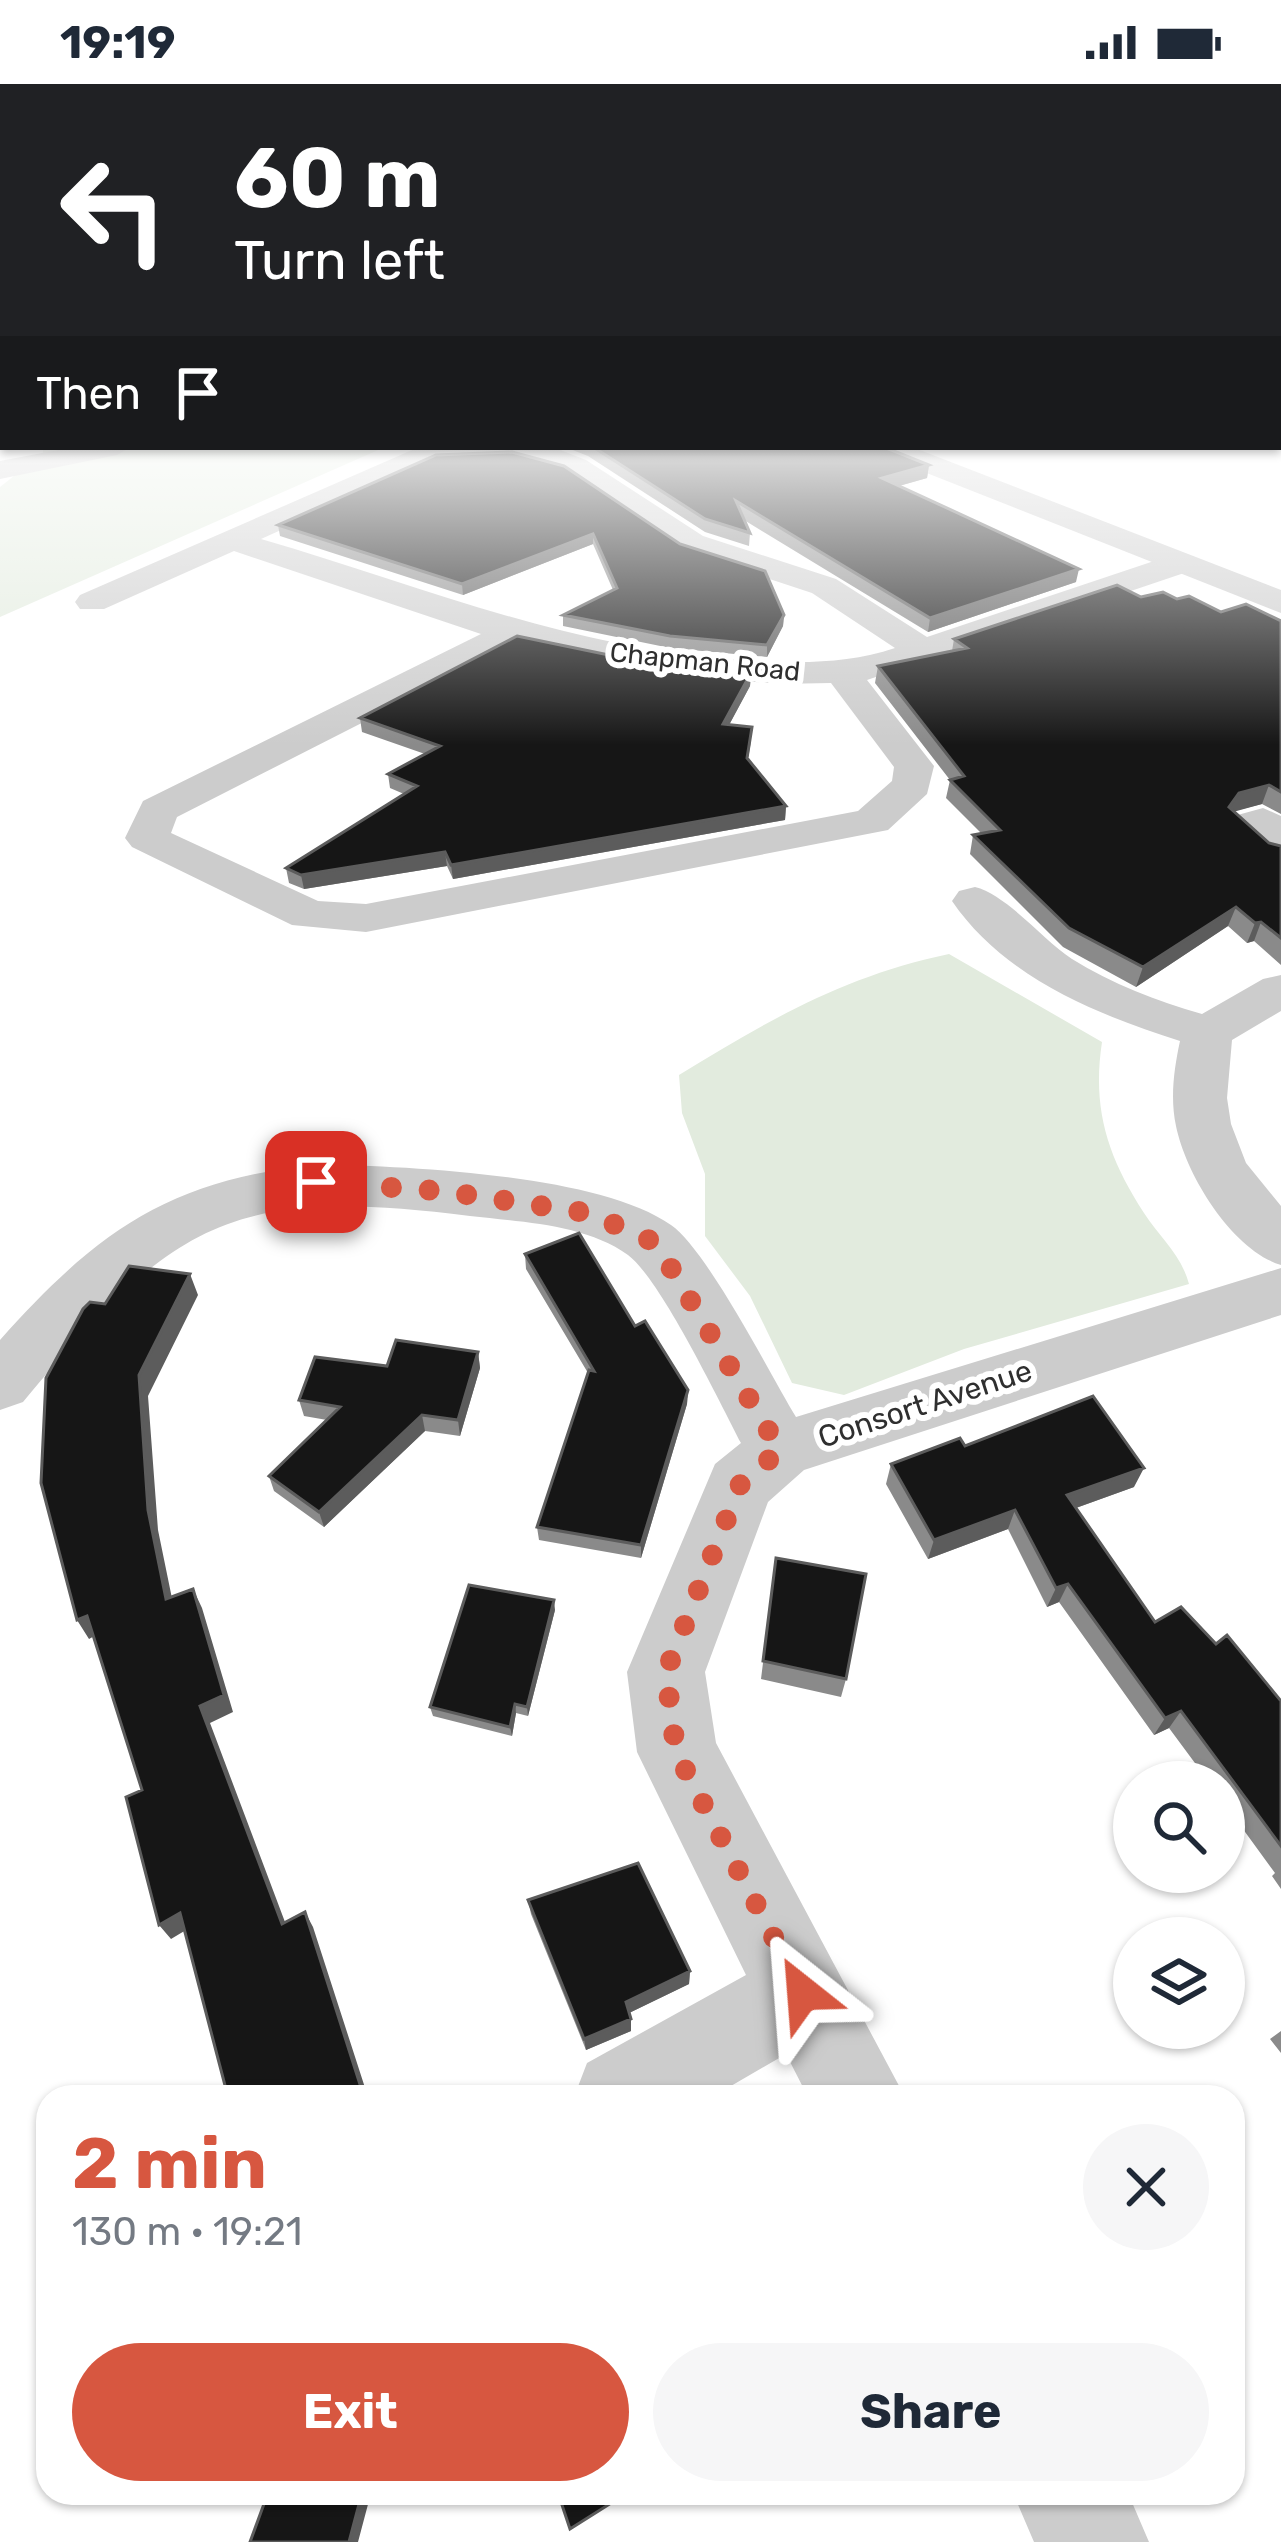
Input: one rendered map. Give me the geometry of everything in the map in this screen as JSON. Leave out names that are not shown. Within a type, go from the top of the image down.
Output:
[{"type":"street","points":[[92,602],[281,516]]},
{"type":"street","points":[[651,516],[692,543],[824,586],[924,650]]},
{"type":"street","points":[[1061,516],[1281,602]]},
{"type":"street","name":"Chapman Road","points":[[229,538],[515,631],[647,660],[819,675],[869,669],[1181,563]]},
{"type":"street","points":[[515,631],[158,810],[147,838],[309,915],[366,918],[832,831],[873,821],[912,785],[914,766],[841,672]]},
{"type":"street","points":[[975,901],[1002,929],[1081,988],[1208,1034]]},
{"type":"street","points":[[1281,990],[1208,1034],[1197,1081],[1203,1139],[1248,1209],[1281,1243]]},
{"type":"street","points":[[0,1384],[64,1306],[124,1252],[177,1216],[254,1189],[316,1182],[442,1191],[589,1213],[656,1243],[780,1450]]},
{"type":"street","name":"Consort Avenue","points":[[852,2085],[676,1752],[666,1672],[740,1485],[780,1450],[1281,1292]]},
{"type":"street","points":[[642,2085],[803,1993]]},
{"type":"street","points":[[1074,2505],[1094,2542]]},
{"type":"shaded area","points":[[0,516],[229,516],[0,617]]},
{"type":"shaded area","points":[[949,954],[1102,1042],[1099,1089],[1112,1151],[1131,1192],[1175,1255],[1189,1284],[964,1349],[844,1395],[792,1383],[750,1296],[705,1236],[705,1174],[682,1113],[679,1075],[841,987]]},
{"type":"building","points":[[299,516],[638,516],[680,544],[765,571],[784,615],[767,645],[670,636],[563,615],[617,588],[593,534],[462,584],[278,525]]},
{"type":"building","points":[[700,516],[742,516],[750,533]]},
{"type":"building","points":[[760,516],[964,516],[1079,569],[930,618]]},
{"type":"building","points":[[1117,585],[1141,597],[1163,592],[1177,599],[1189,596],[1221,612],[1246,604],[1281,621],[1281,792],[1269,785],[1239,793],[1229,807],[1269,843],[1281,846],[1281,938],[1236,907],[1143,967],[1069,928],[973,835],[1000,830],[950,780],[964,776],[878,666],[967,648],[954,639]]},
{"type":"building","points":[[517,636],[633,660],[751,673],[723,724],[752,727],[747,758],[786,806],[451,865],[445,852],[301,875],[286,868],[417,786],[388,774],[440,746],[360,718]]},
{"type":"building","points":[[579,1233],[635,1326],[645,1321],[688,1390],[641,1545],[537,1527],[589,1370],[594,1371],[525,1254]]},
{"type":"building","points":[[129,1266],[190,1274],[139,1375],[148,1510],[166,1599],[193,1589],[224,1695],[200,1706],[282,1924],[305,1912],[360,2085],[225,2085],[180,1913],[159,1925],[126,1797],[142,1790],[87,1616],[77,1620],[41,1483],[46,1378],[83,1309],[90,1302],[105,1304]]},
{"type":"building","points":[[396,1340],[478,1352],[458,1420],[422,1415],[319,1512],[269,1476],[340,1407],[299,1400],[315,1357],[387,1366]]},
{"type":"building","points":[[1093,1396],[1144,1468],[1067,1495],[1155,1622],[1181,1607],[1216,1644],[1227,1635],[1281,1701],[1281,1846],[1245,1797],[1245,1761],[1218,1761],[1181,1711],[1165,1718],[1068,1584],[1056,1588],[1015,1510],[934,1540],[891,1464],[960,1438],[965,1446]]},
{"type":"building","points":[[776,1558],[866,1574],[846,1679],[763,1661]]},
{"type":"building","points":[[469,1585],[554,1600],[527,1707],[515,1704],[510,1727],[430,1707]]},
{"type":"building","points":[[638,1863],[690,1971],[626,2002],[631,2019],[584,2039],[528,1900]]},
{"type":"building","points":[[264,2505],[359,2505],[349,2542],[250,2542]]},
{"type":"building","points":[[562,2505],[608,2505],[570,2529]]},
{"type":"route","points":[[316,1182],[442,1191],[589,1213],[656,1243],[698,1312],[780,1450],[740,1485],[666,1672],[676,1752],[803,1993]]}]
